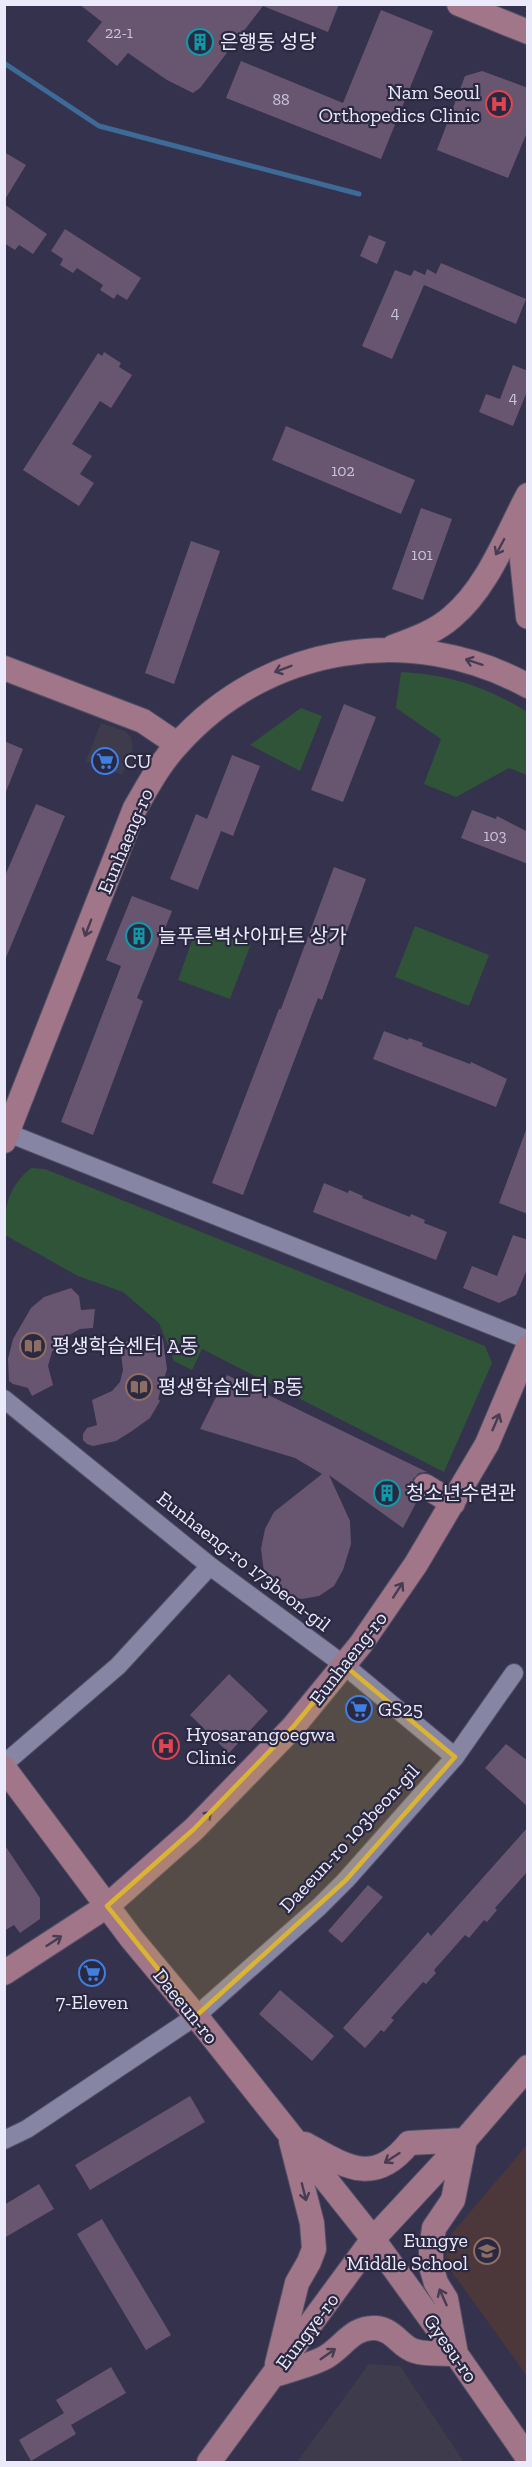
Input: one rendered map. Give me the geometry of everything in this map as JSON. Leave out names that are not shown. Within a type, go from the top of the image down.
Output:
[{"type":"street","points":[[459,4],[528,32]]},
{"type":"street","points":[[388,649],[436,628],[466,603],[480,585],[528,495]]},
{"type":"street","points":[[528,516],[522,560],[528,617]]},
{"type":"street","name":"Eunhaeng-ro","points":[[528,686],[472,661],[430,652],[388,649],[344,652],[280,670],[222,703],[177,744],[135,808],[6,1137],[528,1340]]},
{"type":"street","points":[[4,668],[143,721],[177,744]]},
{"type":"street","name":"Eunhaeng-ro","points":[[4,1973],[107,1906],[194,1829],[294,1727],[390,1603],[453,1503],[487,1444],[528,1347]]},
{"type":"street","name":"Eunhaeng-ro 173beon-gil","points":[[4,1399],[210,1566],[344,1665],[455,1757]]},
{"type":"street","points":[[425,1486],[453,1503]]},
{"type":"street","points":[[4,1766],[118,1666],[210,1566]]},
{"type":"street","name":"Daeeun-ro 103beon-gil","points":[[4,2140],[27,2129],[196,2016],[346,1880],[455,1757],[514,1673]]},
{"type":"street","name":"Daeeun-ro","points":[[4,1766],[107,1906],[373,2239]]},
{"type":"street","name":"Eungye-ro","points":[[209,2463],[373,2239],[465,2140],[528,2067]]},
{"type":"street","points":[[274,2375],[322,2359],[334,2352],[346,2338],[359,2331],[376,2328],[393,2333],[414,2351],[456,2354],[446,2299],[436,2283],[430,2266],[434,2228],[453,2200],[465,2140],[409,2143],[397,2158],[372,2169],[340,2163],[289,2136]]},
{"type":"street","points":[[274,2375],[297,2283],[314,2249],[312,2223],[289,2136]]},
{"type":"street","name":"Gyesu-ro","points":[[373,2239],[528,2458]]},
{"type":"highlighted area","points":[[344,1665],[455,1757],[346,1880],[196,2016],[107,1906],[194,1829],[293,1727]]},
{"type":"shaded area","points":[[101,723],[125,731],[131,737],[133,750],[122,775],[86,761]]},
{"type":"shaded area","name":"Eungye Middle School","points":[[527,2145],[527,2376],[446,2264],[447,2239]]},
{"type":"shaded area","points":[[369,2364],[400,2366],[464,2462],[297,2462]]},
{"type":"green space","points":[[401,672],[418,673],[467,683],[497,695],[527,712],[527,775],[509,768],[456,797],[424,784],[441,739],[396,708]]},
{"type":"green space","points":[[301,708],[322,716],[300,771],[250,745]]},
{"type":"green space","points":[[198,924],[251,944],[230,999],[178,980]]},
{"type":"green space","points":[[415,926],[489,955],[469,1006],[395,977]]},
{"type":"green space","points":[[31,1168],[45,1169],[485,1346],[492,1363],[444,1472],[202,1349],[192,1370],[174,1361],[159,1323],[123,1292],[78,1276],[5,1235],[5,1215],[12,1190]]},
{"type":"building","points":[[79,4],[339,4],[328,32],[263,6],[200,88],[193,93],[167,80],[128,53],[117,66],[87,41],[102,22]]},
{"type":"building","points":[[381,10],[433,31],[381,159],[226,98],[241,61],[343,103]]},
{"type":"building","points":[[482,71],[528,88],[528,130],[508,178],[437,150],[465,76]]},
{"type":"building","points":[[4,152],[26,165],[4,201]]},
{"type":"building","points":[[4,204],[47,234],[33,254],[19,245],[15,250],[4,243]]},
{"type":"building","points":[[65,229],[141,278],[127,300],[117,294],[114,299],[100,290],[103,285],[77,268],[73,273],[60,265],[63,259],[51,251]]},
{"type":"building","points":[[369,235],[386,242],[377,264],[360,256]]},
{"type":"building","points":[[441,263],[526,299],[516,324],[424,285],[392,359],[362,346],[395,270],[411,276],[414,270],[425,275],[427,269],[436,274]]},
{"type":"building","points":[[104,352],[121,363],[119,367],[132,375],[111,408],[100,401],[72,444],[92,456],[80,474],[94,483],[79,506],[23,470],[98,353],[102,356]]},
{"type":"building","points":[[513,365],[528,371],[528,389],[513,426],[479,412],[486,394],[500,399]]},
{"type":"building","points":[[286,426],[415,480],[401,514],[272,460]]},
{"type":"building","points":[[421,508],[452,519],[423,600],[392,589]]},
{"type":"building","points":[[191,541],[220,551],[174,684],[145,673]]},
{"type":"building","points":[[344,704],[376,717],[343,802],[311,790]]},
{"type":"building","points":[[4,741],[23,749],[5,794],[4,794]]},
{"type":"building","points":[[232,755],[260,766],[233,836],[221,831],[198,890],[170,879],[196,814],[207,819]]},
{"type":"building","points":[[36,804],[65,816],[5,960],[4,878]]},
{"type":"building","points":[[472,810],[496,819],[497,816],[528,832],[528,864],[461,838]]},
{"type":"building","points":[[334,867],[366,879],[322,1000],[318,998],[243,1195],[212,1183]]},
{"type":"building","points":[[132,896],[172,911],[137,998],[143,1001],[93,1135],[61,1122],[121,966],[106,960]]},
{"type":"building","points":[[384,1031],[423,1043],[422,1046],[470,1064],[471,1062],[507,1079],[496,1107],[373,1059]]},
{"type":"building","points":[[526,1130],[528,1130],[528,1214],[499,1203]]},
{"type":"building","points":[[324,1183],[348,1193],[349,1190],[363,1196],[362,1198],[410,1217],[411,1214],[425,1220],[424,1223],[447,1232],[436,1260],[313,1212]]},
{"type":"building","points":[[513,1235],[528,1240],[528,1267],[516,1295],[499,1303],[463,1288],[472,1266],[497,1276]]},
{"type":"building","name":"평생학습센터 A동","points":[[71,1288],[79,1296],[81,1310],[95,1309],[93,1328],[80,1329],[60,1340],[52,1352],[48,1366],[53,1385],[32,1396],[28,1388],[9,1381],[8,1359],[13,1339],[31,1308],[44,1297]]},
{"type":"building","name":"평생학습센터 B동","points":[[154,1335],[163,1339],[167,1369],[158,1399],[160,1401],[150,1418],[116,1441],[93,1446],[87,1444],[83,1440],[83,1434],[87,1428],[97,1425],[92,1400],[112,1391],[120,1382],[123,1370],[120,1345],[135,1337],[137,1340]]},
{"type":"building","name":"청소년수련관","points":[[227,1375],[427,1472],[419,1473],[413,1479],[412,1492],[418,1499],[403,1528],[329,1475],[350,1521],[351,1544],[343,1570],[334,1586],[319,1596],[302,1599],[288,1597],[270,1583],[264,1572],[261,1549],[265,1529],[274,1512],[322,1474],[295,1458],[200,1429]]},
{"type":"building","points":[[229,1674],[268,1711],[229,1753],[190,1715]]},
{"type":"building","points":[[506,1744],[528,1761],[528,1807],[485,1768]]},
{"type":"building","points":[[528,1827],[528,1871],[495,1908],[497,1910],[487,1922],[484,1920],[469,1938],[465,1935],[434,1970],[436,1973],[426,1984],[423,1982],[391,2018],[394,2020],[384,2032],[381,2030],[365,2048],[343,2028],[428,1932],[431,1936]]},
{"type":"building","points":[[4,1844],[40,1898],[40,1919],[20,1933],[14,1925],[4,1931]]},
{"type":"building","points":[[368,1885],[383,1897],[342,1943],[328,1931]]},
{"type":"building","points":[[280,1990],[334,2036],[312,2061],[259,2014]]},
{"type":"building","points":[[190,2096],[205,2122],[90,2190],[75,2165]]},
{"type":"building","points":[[39,2184],[54,2209],[4,2238],[4,2205]]},
{"type":"building","points":[[102,2219],[171,2335],[146,2350],[77,2234]]},
{"type":"building","points":[[111,2367],[126,2393],[71,2425],[76,2434],[31,2461],[19,2440],[64,2413],[56,2400]]},
{"type":"waterway","points":[[4,63],[99,126],[359,194]]},
{"type":"place","name":"은행동 성당","points":[[200,42]]},
{"type":"place","name":"Nam Seoul Orthopedics Clinic","points":[[499,104]]},
{"type":"place","name":"CU","points":[[105,761]]},
{"type":"place","name":"늘푸른벽산아파트 상가","points":[[139,936]]},
{"type":"place","name":"평생학습센터 A동","points":[[33,1346]]},
{"type":"place","name":"평생학습센터 B동","points":[[139,1387]]},
{"type":"place","name":"청소년수련관","points":[[387,1493]]},
{"type":"place","name":"GS25","points":[[359,1709]]},
{"type":"place","name":"Hyosarangoegwa Clinic","points":[[166,1746]]},
{"type":"place","name":"7-Eleven","points":[[92,1973]]},
{"type":"place","name":"Eungye Middle School","points":[[487,2251]]}]
